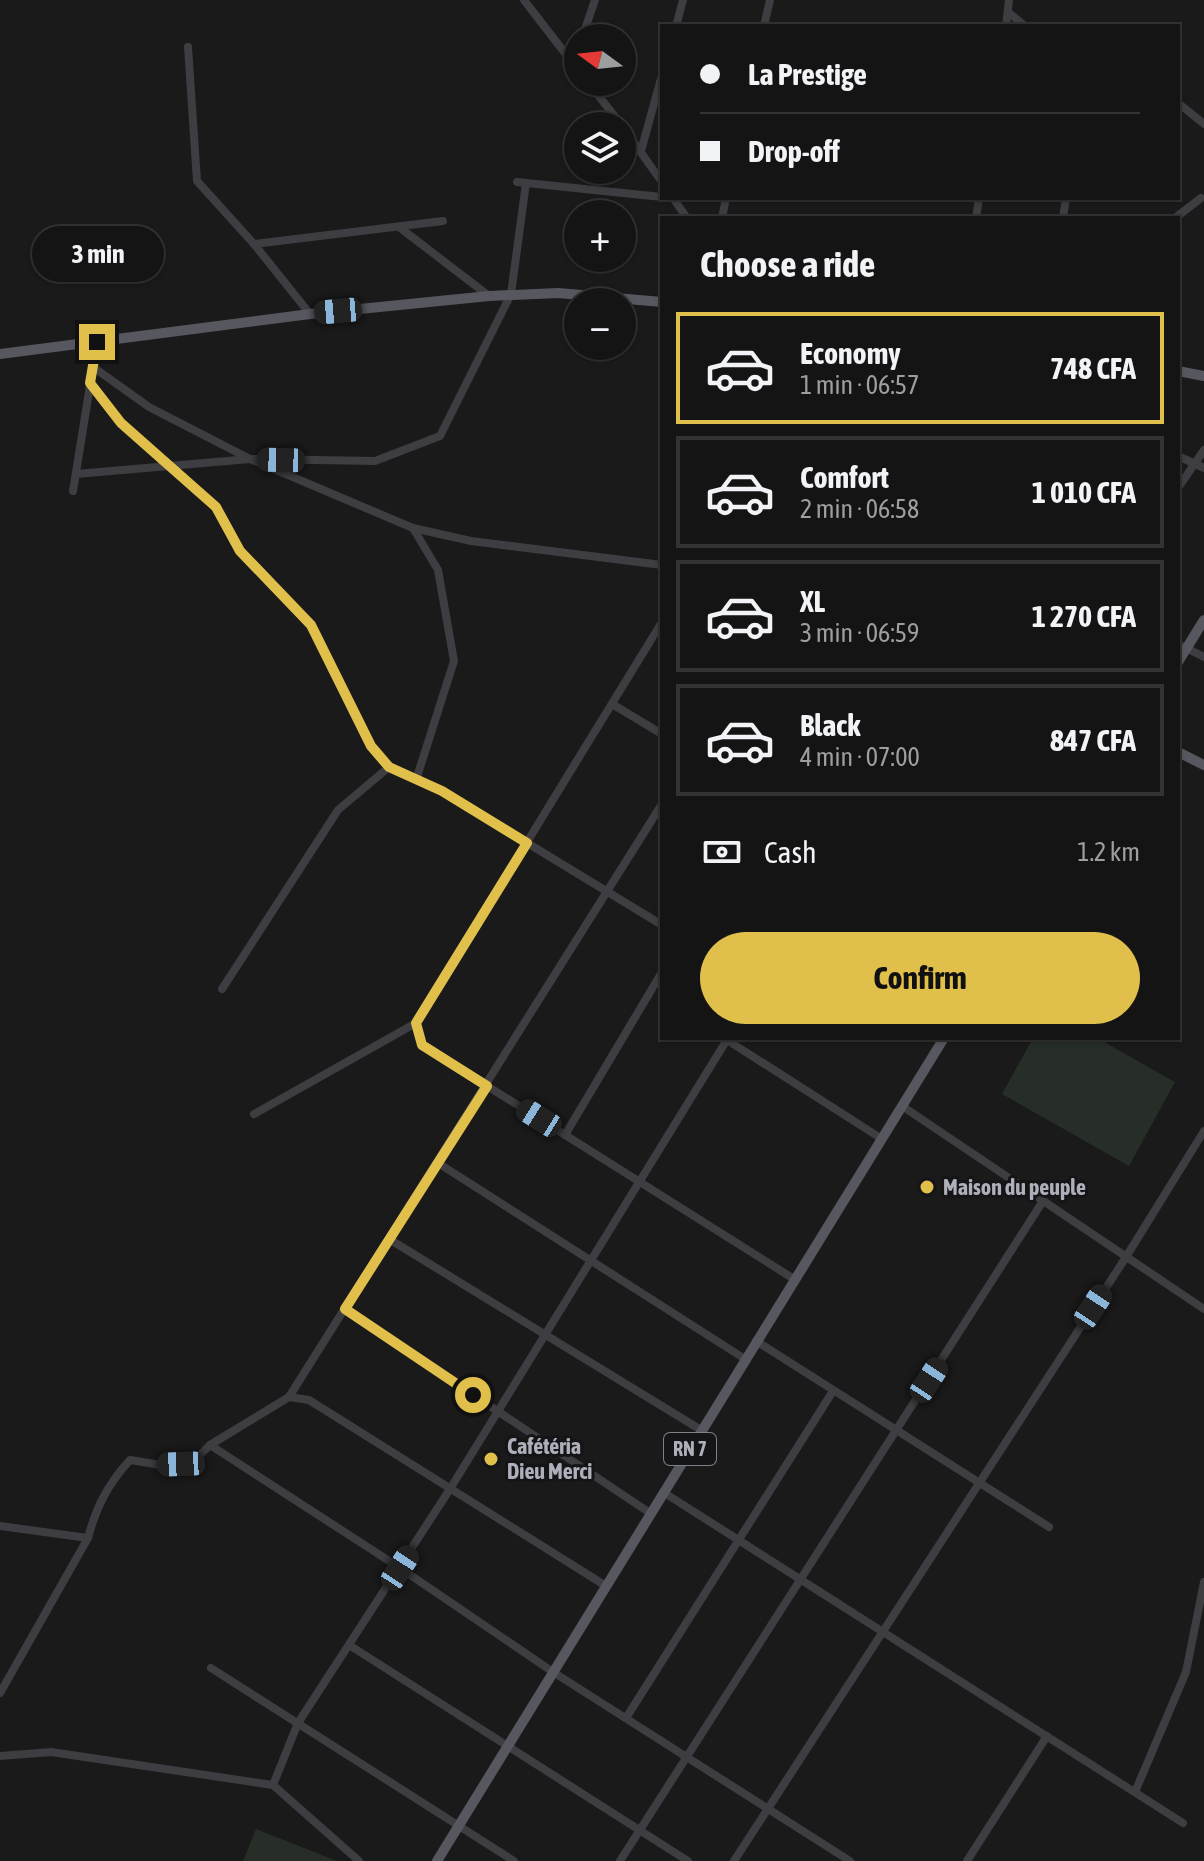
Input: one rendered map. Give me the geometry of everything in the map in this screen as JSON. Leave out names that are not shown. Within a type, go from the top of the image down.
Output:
[{"type":"main road","points":[[0,354],[310,314],[511,294],[558,293],[660,302]]},
{"type":"main road","points":[[1180,371],[1204,376]]},
{"type":"main road","points":[[1182,646],[1204,620]]},
{"type":"main road","points":[[1180,753],[1204,765]]},
{"type":"main road","name":"RN 7","points":[[437,1861],[943,1040]]},
{"type":"street","points":[[524,0],[564,51]]},
{"type":"street","points":[[587,24],[595,0]]},
{"type":"street","points":[[677,24],[683,0]]},
{"type":"street","points":[[764,24],[770,0]]},
{"type":"street","points":[[1006,24],[1009,0]]},
{"type":"street","points":[[1008,12],[1023,24]]},
{"type":"street","points":[[188,47],[197,181],[254,244],[310,314]]},
{"type":"street","points":[[641,151],[660,82]]},
{"type":"street","points":[[599,96],[611,112]]},
{"type":"street","points":[[1180,105],[1204,124]]},
{"type":"street","points":[[636,144],[660,179]]},
{"type":"street","points":[[76,474],[250,459],[375,461],[440,436],[511,294],[522,182],[660,197]]},
{"type":"street","points":[[1178,216],[1201,198]]},
{"type":"street","points":[[254,244],[443,221]]},
{"type":"street","points":[[398,226],[489,296]]},
{"type":"street","points":[[73,491],[97,342]]},
{"type":"street","points":[[93,367],[149,407],[250,459],[413,528],[471,541],[660,565]]},
{"type":"street","points":[[90,383],[121,423],[216,507],[240,551],[311,625],[371,746],[389,767],[442,791],[660,924]]},
{"type":"street","points":[[1180,486],[1200,466],[1204,450]]},
{"type":"street","points":[[1180,457],[1200,466]]},
{"type":"street","points":[[413,528],[438,570],[454,661],[416,780]]},
{"type":"street","points":[[254,1114],[416,1023],[660,625]]},
{"type":"street","points":[[1182,646],[1204,657]]},
{"type":"street","points":[[612,704],[660,733]]},
{"type":"street","points":[[222,989],[338,810],[389,767]]},
{"type":"street","points":[[0,1693],[88,1538],[94,1514],[113,1478],[130,1460],[161,1465],[195,1460],[210,1445],[289,1397],[660,807]]},
{"type":"street","points":[[565,1135],[660,975]]},
{"type":"street","points":[[416,1023],[422,1045],[794,1279]]},
{"type":"street","points":[[273,1785],[298,1723],[499,1412],[726,1040]]},
{"type":"street","points":[[729,1040],[882,1139]]},
{"type":"street","points":[[902,1106],[1204,1308]]},
{"type":"street","points":[[734,1861],[1126,1257],[1204,1131]]},
{"type":"street","points":[[438,1163],[745,1359]]},
{"type":"street","points":[[620,1861],[1043,1201]]},
{"type":"street","points":[[389,1239],[701,1430]]},
{"type":"street","points":[[345,1309],[650,1513]]},
{"type":"street","points":[[756,1341],[1049,1527]]},
{"type":"street","points":[[626,1718],[833,1391]]},
{"type":"street","points":[[289,1397],[309,1400],[606,1586]]},
{"type":"street","points":[[210,1445],[553,1672],[850,1861]]},
{"type":"street","points":[[663,1492],[1183,1823]]},
{"type":"street","points":[[0,1526],[88,1538]]},
{"type":"street","points":[[1135,1792],[1186,1672],[1204,1582]]},
{"type":"street","points":[[349,1645],[688,1861]]},
{"type":"street","points":[[211,1668],[514,1861]]},
{"type":"street","points":[[967,1861],[1047,1736]]},
{"type":"street","points":[[0,1756],[51,1752],[273,1785],[359,1861]]},
{"type":"shaded area","points":[[1032,1040],[1101,1040],[1175,1082],[1129,1166],[1002,1094]]},
{"type":"shaded area","points":[[256,1829],[337,1861],[243,1861]]},
{"type":"place","name":"Maison du peuple","points":[[927,1187]]},
{"type":"place","name":"Cafétéria Dieu Merci","points":[[491,1459]]},
{"type":"route","points":[[97,342],[90,383],[121,423],[216,507],[240,551],[311,625],[371,746],[389,767],[442,791],[527,843],[416,1023],[422,1045],[487,1086],[345,1309],[473,1395]]}]
